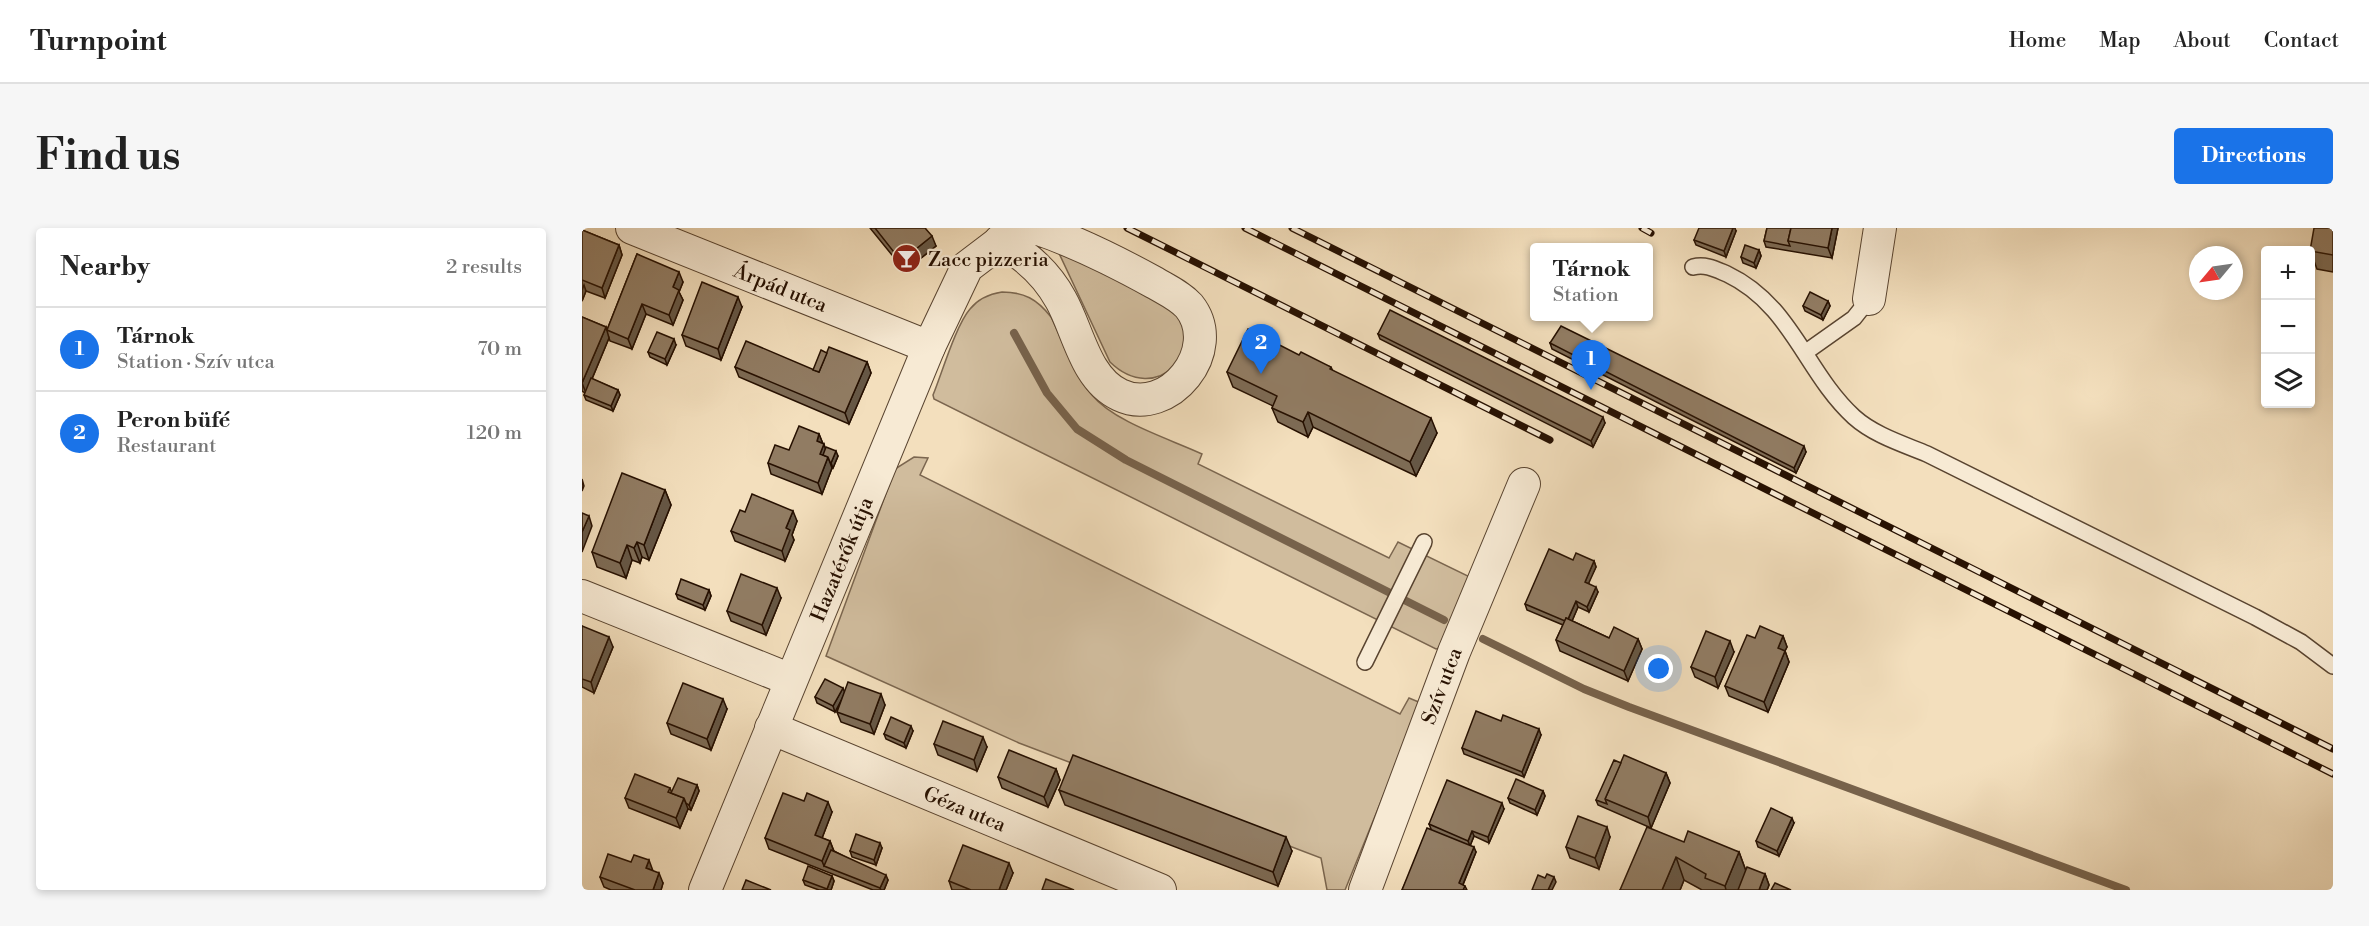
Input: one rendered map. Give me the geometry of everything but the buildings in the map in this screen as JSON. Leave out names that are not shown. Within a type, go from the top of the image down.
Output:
[{"type":"street","name":"Árpád utca","points":[[632,228],[929,347]]},
{"type":"street","name":"Hazatérők útja","points":[[705,890],[929,347],[967,267],[995,235],[1028,228]]},
{"type":"street","points":[[995,235],[1034,264],[1047,278],[1062,300],[1085,354],[1102,383],[1129,399],[1143,400],[1181,382],[1193,367],[1201,339],[1200,325],[1181,298],[1122,264],[1035,228]]},
{"type":"street","points":[[1869,299],[1880,228]]},
{"type":"street","name":"Szív utca","points":[[1365,890],[1454,652],[1524,484]]},
{"type":"street","points":[[582,596],[791,680]]},
{"type":"street","name":"Géza utca","points":[[771,728],[1160,890]]},
{"type":"lane","points":[[1693,267],[1704,265],[1714,268],[1748,285],[1764,298],[1783,319],[1841,403],[1855,418],[1882,435],[1927,454],[2255,617],[2301,642],[2333,666]]},
{"type":"lane","points":[[1806,352],[1854,318],[1869,299]]},
{"type":"lane","points":[[1365,662],[1424,542]]},
{"type":"shaded area","points":[[1057,249],[1169,304],[1181,322],[1185,339],[1182,354],[1173,367],[1160,376],[1145,378],[1128,374],[1110,362]]},
{"type":"shaded area","points":[[1002,292],[1017,293],[1030,298],[1046,311],[1085,386],[1102,405],[1114,414],[1202,454],[1198,464],[1389,558],[1398,542],[1472,578],[1440,648],[1436,649],[934,399],[933,395],[965,316],[980,300]]},
{"type":"shaded area","points":[[914,457],[928,458],[920,475],[1400,714],[1409,698],[1421,703],[1345,890],[1327,890],[1321,858],[1019,743],[826,656],[895,469]]},
{"type":"waterway","points":[[1014,333],[1047,393],[1077,429],[1126,460],[1444,620]]},
{"type":"waterway","points":[[1483,639],[1584,689],[1629,707],[2126,890]]},
{"type":"railway","points":[[1127,228],[1550,440]]},
{"type":"railway","points":[[1245,228],[2333,774]]},
{"type":"railway","points":[[1292,228],[2333,749]]},
{"type":"railway","points":[[1642,228],[1651,233]]},
{"type":"place","name":"Zacc pizzeria","points":[[907,259]]},
{"type":"place","name":"Peron büfé","points":[[1261,374]]},
{"type":"place","name":"Tárnok","points":[[1591,390]]}]
